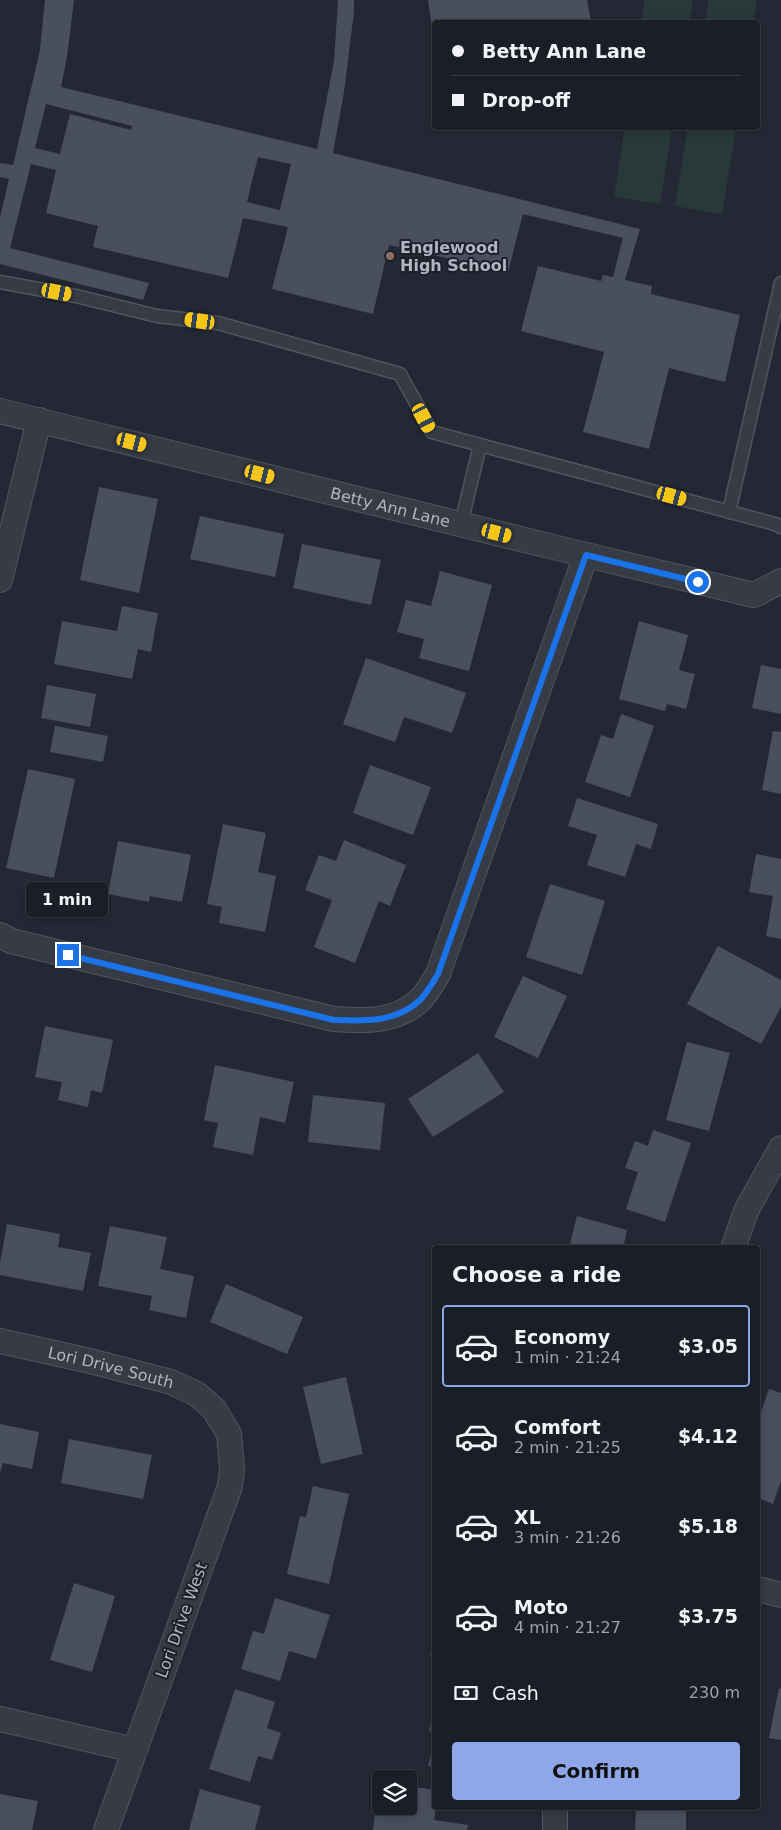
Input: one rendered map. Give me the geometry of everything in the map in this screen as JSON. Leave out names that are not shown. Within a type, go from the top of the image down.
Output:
[{"type":"street","name":"Betty Ann Lane","points":[[0,410],[754,595],[781,581]]},
{"type":"street","points":[[0,580],[39,420]]},
{"type":"street","points":[[0,935],[11,941],[334,1020],[370,1021],[395,1016],[420,1000],[438,974],[586,555]]},
{"type":"street","points":[[734,1245],[747,1208],[781,1148]]},
{"type":"street","name":"Lori Drive South","points":[[0,1342],[90,1361],[171,1382],[197,1394],[214,1409]]},
{"type":"street","name":"Lori Drive West","points":[[106,1830],[230,1486],[232,1469],[229,1434],[214,1409]]},
{"type":"street","points":[[760,1590],[781,1595]]},
{"type":"street","points":[[0,1719],[134,1750]]},
{"type":"street","points":[[555,1810],[555,1830]]},
{"type":"lane","points":[[0,282],[76,296],[157,316],[218,323],[400,374],[432,432],[781,527]]},
{"type":"lane","points":[[729,512],[781,283]]},
{"type":"lane","points":[[462,524],[480,445]]},
{"type":"shaded area","points":[[645,0],[693,0],[689,20],[641,20]]},
{"type":"shaded area","points":[[709,0],[757,0],[753,20],[705,20]]},
{"type":"shaded area","points":[[625,130],[672,130],[660,204],[614,197]]},
{"type":"shaded area","points":[[688,130],[736,130],[722,214],[675,206]]},
{"type":"building","points":[[45,0],[74,0],[67,57],[61,87],[317,149],[334,61],[338,0],[354,0],[344,92],[333,153],[640,229],[625,280],[652,286],[651,294],[740,315],[725,382],[669,368],[649,449],[583,432],[604,352],[521,331],[538,266],[601,281],[603,275],[613,277],[623,238],[523,214],[508,272],[389,245],[373,314],[272,289],[288,227],[243,218],[228,278],[93,247],[98,226],[46,213],[56,170],[31,164],[10,248],[149,283],[143,300],[0,264],[0,218],[9,179],[0,177],[0,163],[13,165],[40,50]],"holes":[[[46,104],[132,126],[131,130],[70,114],[60,154],[35,148]],[[258,157],[291,164],[280,210],[247,202]]]},
{"type":"building","points":[[428,0],[587,0],[591,20],[432,20],[432,27]]},
{"type":"building","points":[[99,487],[158,499],[139,593],[80,580]]},
{"type":"building","points":[[200,516],[284,534],[275,577],[190,559]]},
{"type":"building","points":[[302,544],[381,560],[371,605],[293,588]]},
{"type":"building","points":[[440,571],[492,585],[469,671],[419,658],[424,639],[397,632],[406,600],[431,606]]},
{"type":"building","points":[[122,606],[158,613],[151,652],[138,649],[132,679],[54,664],[62,621],[117,631]]},
{"type":"building","points":[[639,621],[688,635],[679,670],[695,674],[686,709],[667,704],[665,711],[619,699]]},
{"type":"building","points":[[366,658],[466,693],[452,733],[404,717],[395,742],[343,724]]},
{"type":"building","points":[[761,665],[781,669],[781,714],[752,708]]},
{"type":"building","points":[[47,685],[96,694],[90,727],[41,718]]},
{"type":"building","points":[[621,714],[654,726],[630,797],[585,782],[601,735],[613,739]]},
{"type":"building","points":[[55,726],[108,736],[103,762],[50,752]]},
{"type":"building","points":[[773,731],[781,732],[781,794],[762,790]]},
{"type":"building","points":[[370,765],[431,787],[413,835],[353,813]]},
{"type":"building","points":[[28,769],[75,779],[54,878],[6,868]]},
{"type":"building","points":[[577,798],[658,824],[651,849],[636,844],[625,877],[587,865],[597,835],[568,826]]},
{"type":"building","points":[[223,824],[266,833],[258,872],[276,876],[265,932],[219,923],[222,907],[207,904]]},
{"type":"building","points":[[344,840],[406,865],[390,906],[379,901],[355,963],[314,947],[332,900],[305,890],[319,855],[336,861]]},
{"type":"building","points":[[118,841],[191,855],[182,902],[150,896],[149,902],[108,894]]},
{"type":"building","points":[[756,854],[781,859],[781,939],[766,936],[773,896],[749,892]]},
{"type":"building","points":[[550,884],[605,901],[582,975],[526,957]]},
{"type":"building","points":[[718,946],[781,980],[781,1007],[761,1044],[687,1004]]},
{"type":"building","points":[[523,976],[567,996],[538,1058],[494,1037]]},
{"type":"building","points":[[45,1026],[113,1040],[102,1093],[91,1090],[88,1107],[58,1100],[62,1082],[35,1077]]},
{"type":"building","points":[[687,1042],[730,1053],[709,1131],[666,1120]]},
{"type":"building","points":[[478,1053],[504,1092],[433,1137],[408,1099]]},
{"type":"building","points":[[215,1065],[294,1082],[285,1123],[260,1117],[253,1155],[213,1147],[218,1123],[204,1120]]},
{"type":"building","points":[[313,1095],[385,1103],[380,1150],[308,1142]]},
{"type":"building","points":[[653,1130],[691,1143],[665,1222],[626,1209],[638,1172],[625,1168],[635,1141],[648,1146]]},
{"type":"building","points":[[577,1216],[627,1230],[624,1245],[570,1245]]},
{"type":"building","points":[[7,1224],[60,1234],[58,1247],[91,1253],[83,1291],[0,1275],[0,1263]]},
{"type":"building","points":[[110,1226],[167,1237],[160,1269],[194,1276],[186,1318],[149,1310],[152,1296],[98,1286]]},
{"type":"building","points":[[226,1284],[303,1317],[287,1354],[210,1322]]},
{"type":"building","points":[[346,1377],[363,1454],[321,1464],[303,1387]]},
{"type":"building","points":[[769,1389],[781,1393],[781,1481],[773,1504],[760,1499],[760,1415]]},
{"type":"building","points":[[0,1424],[39,1432],[32,1469],[3,1463],[0,1473]]},
{"type":"building","points":[[69,1439],[152,1455],[143,1499],[61,1483]]},
{"type":"building","points":[[313,1486],[349,1494],[329,1584],[287,1574],[300,1516],[306,1517]]},
{"type":"building","points":[[74,1583],[115,1596],[92,1672],[50,1660]]},
{"type":"building","points":[[275,1598],[330,1615],[316,1659],[289,1651],[280,1681],[241,1669],[253,1631],[264,1634]]},
{"type":"building","points":[[779,1688],[781,1689],[781,1740],[769,1738]]},
{"type":"building","points":[[235,1689],[275,1702],[267,1728],[281,1733],[272,1760],[258,1756],[250,1782],[209,1769]]},
{"type":"building","points":[[432,1717],[432,1732],[429,1731]]},
{"type":"building","points":[[432,1751],[432,1767],[428,1766]]},
{"type":"building","points":[[417,1787],[432,1790],[432,1810],[436,1810],[434,1820],[468,1825],[467,1830],[373,1830],[375,1815],[417,1815]]},
{"type":"building","points":[[200,1789],[261,1806],[255,1830],[189,1830]]},
{"type":"building","points":[[0,1794],[38,1801],[32,1830],[0,1830]]},
{"type":"building","points":[[636,1810],[686,1810],[686,1830],[635,1830]]},
{"type":"place","name":"Englewood High School","points":[[390,256]]},
{"type":"route","points":[[68,955],[334,1020],[370,1021],[395,1016],[420,1000],[438,974],[586,555],[698,582]]}]
